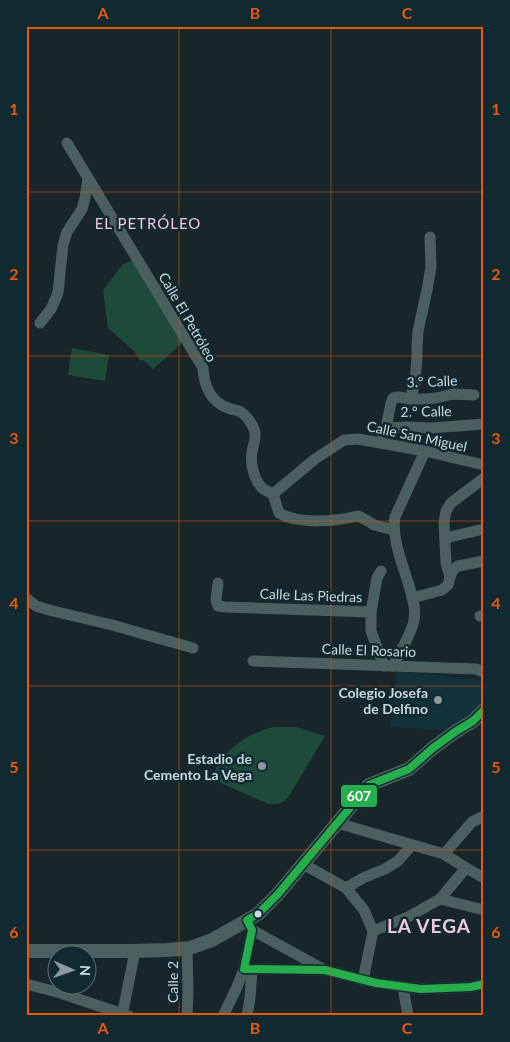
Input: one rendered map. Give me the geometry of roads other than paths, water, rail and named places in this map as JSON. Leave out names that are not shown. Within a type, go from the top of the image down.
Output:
[{"type":"street","name":"Calle El Petróleo","points":[[67,143],[203,368],[204,383],[214,400],[226,408],[240,411],[252,425],[255,433],[252,453],[254,473],[263,489],[274,494]]},
{"type":"street","points":[[40,323],[51,309],[58,293],[63,245],[68,232],[82,209],[88,178]]},
{"type":"street","points":[[410,399],[415,383],[418,331],[431,267],[430,237]]},
{"type":"street","name":"3.° Calle","points":[[386,428],[391,402],[393,398],[398,396],[410,399],[436,398],[453,394],[474,395]]},
{"type":"street","name":"2.° Calle","points":[[381,443],[386,428],[431,428],[484,424]]},
{"type":"street","name":"Calle San Miguel","points":[[274,494],[315,459],[344,440],[358,439],[381,443],[484,465]]},
{"type":"street","points":[[388,666],[405,643],[414,621],[415,607],[395,539],[395,517],[425,451]]},
{"type":"street","points":[[450,578],[446,564],[444,523],[446,511],[451,503],[484,478]]},
{"type":"street","points":[[274,494],[279,513],[286,517],[316,521],[343,520],[358,516],[374,526],[394,530]]},
{"type":"street","points":[[445,538],[484,529]]},
{"type":"street","points":[[412,598],[442,590],[448,585],[452,570],[458,566],[484,560]]},
{"type":"street","points":[[371,612],[377,578],[381,571]]},
{"type":"street","name":"Calle Las Piedras","points":[[218,583],[216,600],[218,606],[371,612],[371,631],[388,666]]},
{"type":"street","points":[[26,598],[36,606],[49,610],[125,628],[193,648]]},
{"type":"street","name":"Calle El Rosario","points":[[253,661],[476,669],[484,672]]},
{"type":"street","points":[[26,951],[135,951],[187,948],[250,925],[369,785],[410,770],[455,732],[473,721],[484,710]]},
{"type":"street","points":[[444,854],[472,822],[484,816]]},
{"type":"street","points":[[338,822],[444,854],[484,878]]},
{"type":"street","points":[[346,888],[363,878],[386,869],[398,861],[412,845]]},
{"type":"street","points":[[303,864],[346,888],[364,910],[373,931],[363,980]]},
{"type":"street","points":[[373,931],[408,917],[440,899],[466,868]]},
{"type":"street","points":[[440,899],[484,910]]},
{"type":"street","points":[[247,1016],[250,998],[248,970],[250,925]]},
{"type":"street","points":[[250,925],[325,970]]},
{"type":"street","name":"Calle 2","points":[[187,948],[187,1016]]},
{"type":"street","points":[[26,984],[57,992],[125,1015],[135,951]]},
{"type":"street","points":[[248,970],[325,970],[376,983],[429,989],[471,987],[484,984]]},
{"type":"street","points":[[223,1016],[237,987],[248,970]]},
{"type":"street","points":[[404,987],[408,1016]]},
{"type":"place","name":"Colegio Josefa de Delfino","points":[[438,700]]},
{"type":"place","name":"Estadio de Cemento La Vega","points":[[262,766]]},
{"type":"district","name":"EL PETRÓLEO","points":[[148,223]]},
{"type":"district","name":"LA VEGA","points":[[429,925]]}]
